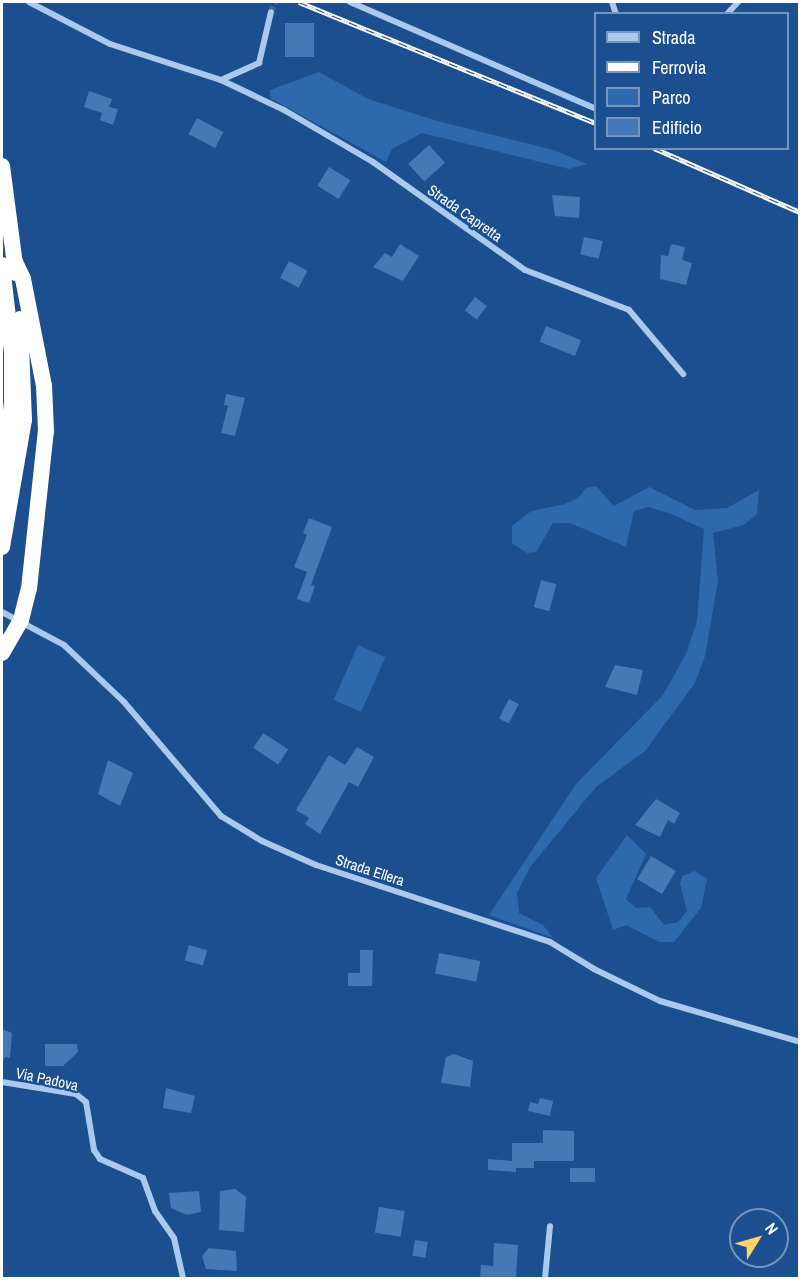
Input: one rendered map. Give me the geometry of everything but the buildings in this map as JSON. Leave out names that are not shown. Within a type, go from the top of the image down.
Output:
[{"type":"highway","points":[[2,166],[5,272],[12,353],[12,402],[2,492]]},
{"type":"highway","points":[[2,547],[24,420],[24,357],[5,272]]},
{"type":"highway","points":[[2,653],[29,589],[46,431],[44,386],[23,279],[5,272]]},
{"type":"street","name":"Strada Capretta","points":[[29,2],[110,44],[221,80],[284,110],[373,162],[525,270],[629,310],[683,374]]},
{"type":"street","points":[[350,2],[594,108]]},
{"type":"street","points":[[221,80],[259,63],[272,12]]},
{"type":"street","name":"Strada Ellera","points":[[2,612],[72,652],[124,702],[221,816],[262,841],[316,865],[550,942],[594,969],[660,1001],[800,1042]]},
{"type":"street","name":"Via Padova","points":[[2,1082],[76,1094],[86,1102],[94,1150],[100,1159],[143,1178],[155,1210],[174,1238],[183,1278]]},
{"type":"street","points":[[545,1278],[549,1226]]},
{"type":"green space","points":[[319,72],[368,99],[434,120],[554,150],[587,164],[569,169],[422,133],[392,149],[386,162],[270,98],[270,90]]},
{"type":"green space","points":[[596,486],[614,506],[649,487],[695,510],[727,508],[759,490],[757,514],[744,525],[713,533],[718,581],[705,656],[695,683],[645,751],[596,787],[530,867],[517,893],[519,913],[543,925],[553,938],[489,915],[576,784],[663,695],[686,654],[697,621],[704,529],[671,514],[649,507],[634,511],[626,547],[570,523],[553,523],[536,552],[527,553],[512,543],[512,526],[531,511],[565,504],[578,498],[586,488]]},
{"type":"green space","points":[[358,645],[385,657],[361,712],[334,700]]},
{"type":"green space","points":[[627,835],[646,854],[626,899],[636,908],[650,907],[664,925],[678,922],[687,911],[680,883],[682,876],[695,871],[707,879],[701,908],[674,942],[659,942],[626,925],[613,930],[596,878]]},
{"type":"tunnel","points":[[271,12],[275,2]]},
{"type":"railway","points":[[299,2],[594,122]]},
{"type":"railway","points":[[659,150],[800,212]]}]
